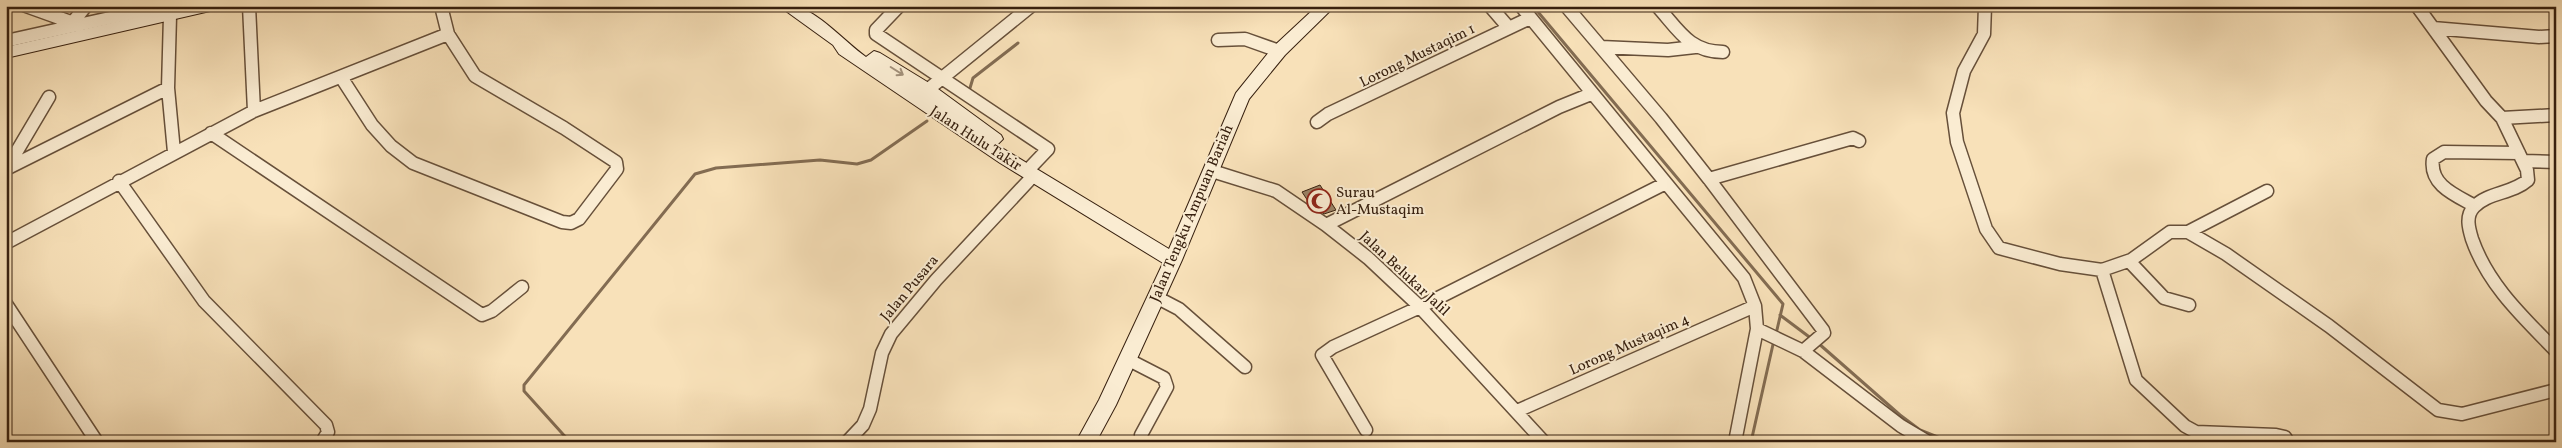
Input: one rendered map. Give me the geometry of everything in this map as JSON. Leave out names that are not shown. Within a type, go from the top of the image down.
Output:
[{"type":"street","points":[[26,6],[76,24]]},
{"type":"street","points":[[76,24],[86,6]]},
{"type":"street","points":[[6,41],[76,24],[210,6]]},
{"type":"street","points":[[249,6],[254,111]]},
{"type":"street","points":[[341,78],[364,112],[402,156],[413,163],[562,222],[571,223],[579,219],[617,169],[616,162],[564,128],[475,76],[448,34],[441,6]]},
{"type":"street","name":"Jalan Hulu Takir","points":[[787,6],[839,41],[845,50],[922,95],[1025,170],[1173,260]]},
{"type":"street","points":[[899,6],[876,30],[876,34],[942,78]]},
{"type":"street","points":[[922,95],[1031,6]]},
{"type":"street","name":"Jalan Tengku Ampuan Bariah","points":[[1086,442],[1128,359],[1173,260],[1212,170],[1230,121],[1242,97],[1279,51],[1327,6]]},
{"type":"street","points":[[1490,6],[1509,28]]},
{"type":"street","points":[[1521,6],[1591,94],[1739,272],[1751,292],[1761,331],[1735,442]]},
{"type":"street","points":[[1566,6],[1710,179],[1810,311],[1824,333],[1805,349]]},
{"type":"street","points":[[1657,6],[1695,47]]},
{"type":"street","points":[[1985,6],[1984,34],[1964,71],[1953,113],[1958,142],[1986,229],[1996,246],[2003,250],[2060,264],[2102,270],[2129,261],[2170,232],[2188,232],[2266,191]]},
{"type":"street","points":[[2417,6],[2486,101],[2502,118],[2529,176],[2525,183],[2475,206],[2469,217],[2468,228],[2480,263],[2506,301],[2556,351]]},
{"type":"street","points":[[6,53],[167,11]]},
{"type":"street","points":[[167,11],[168,88],[174,152]]},
{"type":"street","name":"Lorong Mustaqim 1","points":[[1317,122],[1328,114],[1530,18]]},
{"type":"street","points":[[2433,28],[2538,37],[2556,36]]},
{"type":"street","points":[[6,243],[119,181],[254,111],[448,34]]},
{"type":"street","points":[[1218,40],[1244,39],[1279,51]]},
{"type":"street","points":[[1601,47],[1668,50],[1695,47],[1710,52],[1723,52]]},
{"type":"street","name":"Jalan Pusara","points":[[847,442],[863,425],[870,409],[882,353],[891,334],[1025,170],[1048,149],[942,78]]},
{"type":"street","points":[[7,169],[168,88]]},
{"type":"street","points":[[1326,224],[1559,107],[1591,94]]},
{"type":"street","points":[[7,169],[49,97]]},
{"type":"street","points":[[2502,118],[2556,115]]},
{"type":"street","points":[[211,133],[482,315],[492,311],[522,287]]},
{"type":"street","points":[[1710,179],[1853,138],[1859,141]]},
{"type":"street","points":[[2475,206],[2440,185],[2436,180],[2433,159],[2444,152],[2521,157],[2556,162]]},
{"type":"street","name":"Jalan Belukar Jalil","points":[[1212,170],[1276,191],[1326,224],[1368,258],[1420,307],[1544,442]]},
{"type":"street","points":[[119,181],[204,301],[326,425],[328,432],[322,442]]},
{"type":"street","points":[[1366,430],[1322,355],[1333,347],[1420,307],[1666,183]]},
{"type":"street","points":[[2188,232],[2226,254],[2314,315],[2438,410],[2462,414],[2556,390]]},
{"type":"street","points":[[2129,261],[2164,298],[2189,305]]},
{"type":"street","points":[[2102,270],[2131,368],[2140,385],[2185,426],[2196,432],[2276,435],[2285,437],[2288,442]]},
{"type":"street","points":[[1156,297],[1179,309],[1245,367]]},
{"type":"street","points":[[6,304],[97,442]]},
{"type":"street","name":"Lorong Mustaqim 4","points":[[1517,411],[1755,306]]},
{"type":"street","points":[[1761,331],[1785,343],[1805,349],[1901,426],[1928,442]]},
{"type":"street","points":[[1128,359],[1164,378],[1167,382],[1167,387],[1141,435],[1144,442]]},
{"type":"building","name":"Surau Al-Mustaqim","points":[[1320,185],[1336,210],[1324,214],[1310,204],[1302,192]]},
{"type":"waterway","points":[[1533,6],[1783,304],[1780,315]]},
{"type":"waterway","points":[[970,88],[973,78],[1018,43]]},
{"type":"waterway","points":[[570,442],[524,391],[524,385],[695,174],[716,168],[820,160],[857,164],[871,160],[927,121]]},
{"type":"waterway","points":[[1776,334],[1780,315]]},
{"type":"waterway","points":[[1780,315],[1812,339]]},
{"type":"waterway","points":[[1751,442],[1774,340]]},
{"type":"waterway","points":[[1818,343],[1900,415],[1920,430],[1950,442]]},
{"type":"place","name":"Surau Al-Mustaqim","points":[[1319,201]]}]
